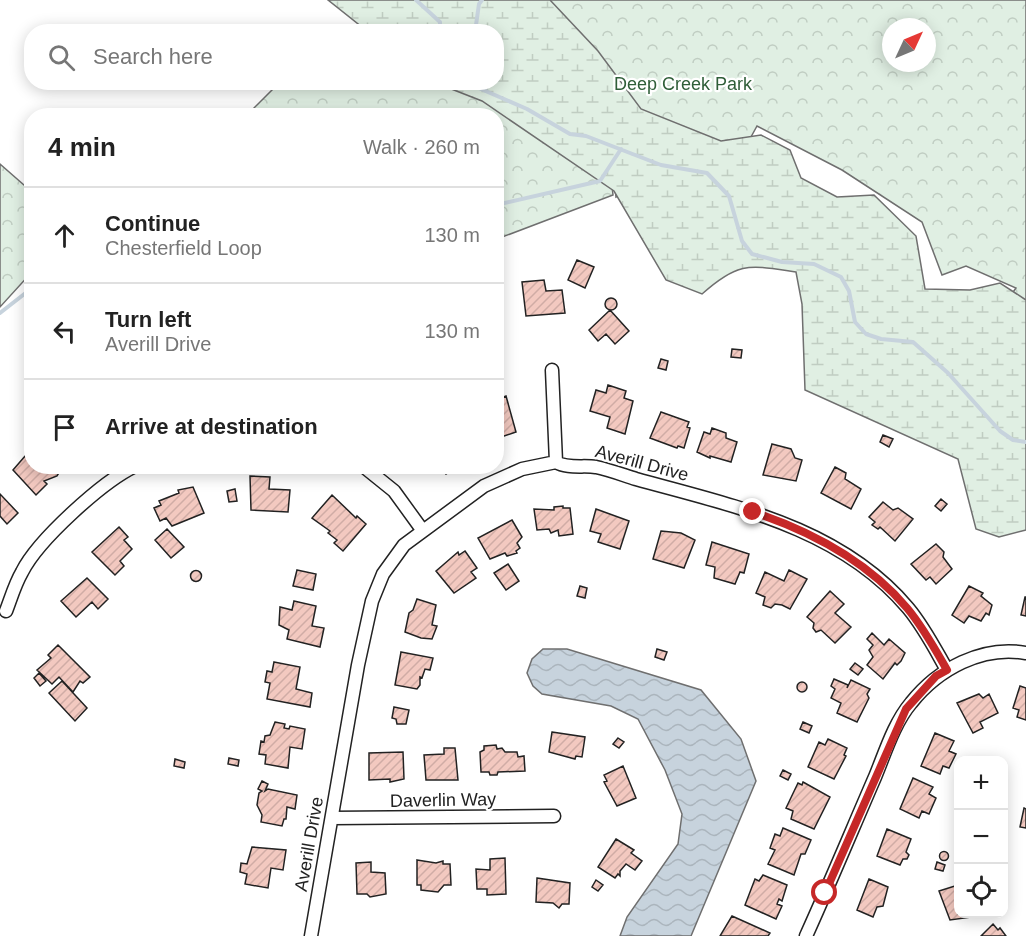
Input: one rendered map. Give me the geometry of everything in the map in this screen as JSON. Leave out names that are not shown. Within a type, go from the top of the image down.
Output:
[{"type":"street","points":[[552,370],[556,462]]},
{"type":"street","name":"Averill Drive","points":[[311,936],[372,601],[393,559],[404,545],[459,502],[500,477],[556,462],[562,465],[598,468],[782,522],[825,542],[877,578],[908,608],[947,670]]},
{"type":"street","points":[[6,611],[22,572],[36,551],[86,501],[124,474]]},
{"type":"street","points":[[373,474],[394,491],[423,531]]},
{"type":"street","points":[[806,936],[906,709],[936,676],[947,670],[987,653],[1009,651],[1026,653]]},
{"type":"street","name":"Daverlin Way","points":[[332,818],[554,816]]},
{"type":"green space","points":[[328,0],[550,0],[598,51],[641,109],[721,141],[761,135],[790,150],[801,178],[837,197],[874,195],[916,236],[925,289],[970,290],[1000,283],[1026,300],[1026,530],[999,537],[976,529],[958,459],[805,390],[802,304],[796,272],[745,268],[726,276],[702,294],[666,280],[614,191],[504,116],[504,108],[492,108],[482,101],[454,90],[504,90],[504,24],[358,24]]},
{"type":"green space","name":"Deep Creek Park","points":[[407,0],[1026,0],[1026,445],[954,374],[1016,288],[966,266],[942,275],[922,222],[842,170],[757,126],[727,181],[671,167],[616,197],[609,129],[504,85],[504,24],[474,24]]},
{"type":"green space","points":[[272,90],[473,90],[606,133],[613,195],[504,236],[504,108],[254,108]]},
{"type":"green space","points":[[0,164],[24,185],[24,281],[0,307]]},
{"type":"water","points":[[543,649],[567,649],[701,690],[741,739],[756,781],[691,936],[620,936],[627,917],[678,844],[682,814],[665,770],[638,719],[611,706],[542,694],[533,686],[527,673],[532,659]]},
{"type":"building","points":[[577,260],[594,267],[585,288],[568,280]]},
{"type":"building","points":[[544,280],[546,291],[562,290],[565,313],[526,316],[522,282]]},
{"type":"building","points":[[613,298],[617,304],[613,310],[609,310],[605,302]]},
{"type":"building","points":[[610,310],[629,331],[615,344],[606,334],[598,341],[589,330]]},
{"type":"building","points":[[732,349],[742,350],[741,358],[731,357]]},
{"type":"building","points":[[661,359],[668,361],[666,370],[658,368]]},
{"type":"building","points":[[608,385],[626,391],[624,398],[633,401],[625,434],[607,428],[610,417],[590,411],[596,390],[606,393]]},
{"type":"building","points":[[506,396],[516,432],[504,436],[504,397]]},
{"type":"building","points":[[661,412],[689,422],[687,427],[690,428],[684,448],[678,446],[677,448],[650,438]]},
{"type":"building","points":[[712,428],[726,433],[726,438],[737,442],[731,462],[710,456],[710,458],[697,452],[704,432],[710,434]]},
{"type":"building","points":[[883,435],[893,439],[889,447],[880,442]]},
{"type":"building","points":[[772,444],[791,449],[795,458],[802,460],[796,481],[763,475]]},
{"type":"building","points":[[24,457],[24,474],[58,474],[44,481],[47,484],[36,495],[13,470]]},
{"type":"building","points":[[835,467],[846,473],[845,479],[861,489],[851,509],[821,493]]},
{"type":"building","points":[[250,476],[270,477],[269,489],[290,490],[288,512],[251,510]]},
{"type":"building","points":[[193,487],[204,513],[172,526],[166,518],[160,521],[154,508],[161,505],[159,501],[179,493],[178,490]]},
{"type":"building","points":[[235,489],[237,501],[229,502],[227,491]]},
{"type":"building","points":[[0,494],[18,513],[7,524],[0,516]]},
{"type":"building","points":[[332,495],[356,518],[357,516],[366,524],[343,551],[334,543],[337,540],[328,533],[330,531],[312,518]]},
{"type":"building","points":[[941,499],[947,504],[941,511],[935,506]]},
{"type":"building","points":[[883,502],[893,510],[898,508],[913,519],[895,541],[880,527],[878,529],[872,525],[875,522],[869,517]]},
{"type":"building","points":[[563,506],[563,508],[570,508],[573,534],[559,536],[558,530],[551,533],[549,529],[537,530],[534,509],[554,510],[554,507]]},
{"type":"building","points":[[596,509],[629,521],[620,549],[598,542],[601,534],[590,531]]},
{"type":"building","points":[[512,520],[522,537],[517,543],[520,548],[516,551],[517,553],[507,556],[505,553],[490,559],[478,538]]},
{"type":"building","points":[[119,527],[128,537],[124,540],[132,549],[120,561],[124,566],[115,575],[92,552]]},
{"type":"building","points":[[167,529],[184,547],[171,558],[155,540]]},
{"type":"building","points":[[661,531],[681,533],[695,540],[684,568],[653,559]]},
{"type":"building","points":[[712,542],[749,554],[744,573],[740,572],[735,584],[714,578],[715,567],[706,565]]},
{"type":"building","points":[[936,544],[944,552],[943,557],[952,569],[936,584],[930,577],[926,580],[911,564]]},
{"type":"building","points":[[465,551],[477,568],[471,572],[476,578],[454,593],[436,571],[458,552],[459,555]]},
{"type":"building","points":[[508,564],[519,581],[506,590],[494,573]]},
{"type":"building","points":[[297,570],[316,574],[313,590],[293,586]]},
{"type":"building","points":[[789,570],[807,579],[790,609],[782,605],[775,604],[771,608],[763,605],[765,597],[756,593],[765,572],[784,581]]},
{"type":"building","points":[[196,571],[200,572],[200,580],[196,581],[192,580],[191,576],[192,572]]},
{"type":"building","points":[[87,578],[108,599],[98,609],[92,602],[76,617],[61,601]]},
{"type":"building","points":[[580,586],[587,588],[585,598],[577,596]]},
{"type":"building","points":[[969,586],[983,593],[981,596],[992,605],[989,615],[986,613],[981,621],[969,616],[964,623],[952,615]]},
{"type":"building","points":[[830,591],[844,604],[835,613],[851,627],[835,643],[821,630],[816,632],[813,628],[814,623],[807,617]]},
{"type":"building","points":[[1026,597],[1026,616],[1021,615]]},
{"type":"building","points":[[417,599],[436,605],[432,625],[437,626],[432,639],[405,632],[409,613],[413,610]]},
{"type":"building","points":[[294,601],[316,606],[312,626],[324,628],[320,647],[287,639],[289,630],[279,625],[280,607],[292,610]]},
{"type":"building","points":[[872,633],[884,645],[889,639],[905,653],[901,661],[897,665],[895,663],[883,679],[867,665],[873,657],[869,650],[873,645],[867,639]]},
{"type":"building","points":[[58,645],[90,677],[83,683],[80,681],[73,692],[59,677],[52,684],[37,670],[51,658],[48,655]]},
{"type":"building","points":[[657,649],[667,652],[664,660],[655,657]]},
{"type":"building","points":[[401,652],[433,658],[430,670],[425,669],[422,678],[420,677],[420,685],[417,689],[395,685]]},
{"type":"building","points":[[274,662],[300,667],[296,689],[312,693],[310,707],[267,699],[270,683],[265,682],[267,671],[272,672]]},
{"type":"building","points":[[855,663],[863,669],[858,675],[850,669]]},
{"type":"building","points":[[39,673],[46,681],[40,686],[34,678]]},
{"type":"building","points":[[834,679],[848,685],[847,688],[851,680],[870,689],[867,694],[869,698],[857,722],[837,713],[841,703],[831,698],[835,689],[831,686]]},
{"type":"building","points":[[62,681],[87,708],[75,721],[49,693]]},
{"type":"building","points":[[802,682],[806,683],[806,691],[802,692],[798,691],[797,687],[798,683]]},
{"type":"building","points":[[1020,686],[1026,688],[1026,720],[1017,717],[1019,710],[1013,708]]},
{"type":"building","points":[[979,694],[983,698],[989,694],[998,713],[980,722],[983,728],[973,733],[957,703]]},
{"type":"building","points":[[394,707],[409,710],[406,724],[397,724],[396,719],[392,718]]},
{"type":"building","points":[[275,722],[285,724],[284,728],[289,729],[290,726],[305,729],[302,749],[290,747],[288,768],[265,764],[266,755],[259,754],[261,741],[264,742],[265,736],[270,735]]},
{"type":"building","points":[[803,722],[812,726],[809,733],[800,729]]},
{"type":"building","points":[[552,732],[585,737],[582,757],[576,756],[575,759],[549,752]]},
{"type":"building","points":[[935,733],[954,741],[949,751],[956,754],[949,768],[943,766],[940,774],[921,766]]},
{"type":"building","points":[[618,738],[624,742],[619,748],[613,744]]},
{"type":"building","points":[[828,739],[847,748],[844,755],[846,756],[834,779],[808,767],[819,742],[825,745]]},
{"type":"building","points":[[496,745],[497,749],[517,752],[518,757],[524,756],[525,771],[498,772],[497,775],[481,772],[480,752],[484,750],[484,746]]},
{"type":"building","points":[[444,748],[455,748],[458,780],[426,780],[424,755],[444,754]]},
{"type":"building","points":[[403,752],[404,779],[390,782],[390,779],[369,780],[369,753]]},
{"type":"building","points":[[229,758],[239,760],[238,766],[228,764]]},
{"type":"building","points":[[175,759],[185,762],[184,768],[174,766]]},
{"type":"building","points":[[623,766],[636,798],[617,806],[604,782],[607,781],[604,775]]},
{"type":"building","points":[[783,770],[791,774],[788,780],[780,776]]},
{"type":"building","points":[[913,778],[933,787],[929,794],[936,798],[929,814],[922,811],[919,818],[900,809]]},
{"type":"building","points":[[262,781],[268,784],[265,791],[268,789],[297,795],[295,809],[287,807],[286,819],[282,826],[261,822],[262,815],[257,805],[259,793],[262,791],[258,789]]},
{"type":"building","points":[[803,782],[830,797],[814,829],[791,819],[793,811],[786,808],[798,783],[802,785]]},
{"type":"building","points":[[1024,808],[1026,809],[1026,828],[1020,827]]},
{"type":"building","points":[[783,828],[811,840],[805,854],[801,854],[794,875],[768,864],[775,850],[770,848],[775,834],[780,836]]},
{"type":"building","points":[[887,829],[911,839],[906,852],[909,855],[900,865],[877,856]]},
{"type":"building","points":[[616,839],[634,850],[631,853],[642,861],[635,870],[626,864],[620,871],[620,876],[618,874],[615,878],[598,867]]},
{"type":"building","points":[[252,847],[286,850],[283,870],[271,868],[268,888],[245,884],[247,874],[240,872],[241,863],[247,864]]},
{"type":"building","points":[[944,851],[949,856],[944,861],[939,856]]},
{"type":"building","points":[[505,858],[506,894],[487,895],[487,889],[477,889],[476,869],[490,870],[490,859]]},
{"type":"building","points":[[417,860],[436,863],[443,861],[443,864],[450,864],[451,885],[444,885],[438,892],[421,890],[421,885],[417,885]]},
{"type":"building","points":[[371,862],[371,872],[385,873],[386,894],[370,897],[367,894],[357,894],[356,863]]},
{"type":"building","points":[[937,862],[945,865],[943,871],[935,869]]},
{"type":"building","points":[[763,875],[787,885],[782,901],[779,899],[777,904],[782,906],[776,919],[745,905],[755,879],[759,881]]},
{"type":"building","points":[[537,878],[570,883],[569,904],[562,904],[559,908],[553,903],[536,902]]},
{"type":"building","points":[[869,879],[888,887],[883,906],[877,907],[873,917],[857,910]]},
{"type":"building","points":[[596,880],[603,885],[598,891],[592,887]]},
{"type":"building","points":[[954,886],[954,918],[965,918],[950,920],[939,891]]},
{"type":"building","points":[[732,916],[770,933],[768,936],[720,936]]},
{"type":"building","points":[[993,924],[998,930],[1000,928],[1006,936],[981,936]]},
{"type":"waterway","points":[[416,0],[440,24]]},
{"type":"waterway","points":[[476,24],[479,4],[482,0]]},
{"type":"waterway","points":[[483,90],[527,109],[570,134],[586,136],[661,165],[707,173],[729,196],[742,241],[752,254],[782,262],[814,264],[841,277],[849,291],[855,322],[866,334],[881,339],[913,342],[948,373],[1000,431],[1013,440],[1026,442]]},
{"type":"waterway","points":[[504,203],[600,181],[621,149]]},
{"type":"waterway","points":[[0,313],[24,294]]},
{"type":"route","points":[[753,512],[797,528],[825,542],[877,578],[908,608],[947,670],[936,676],[906,709],[825,893]]}]
